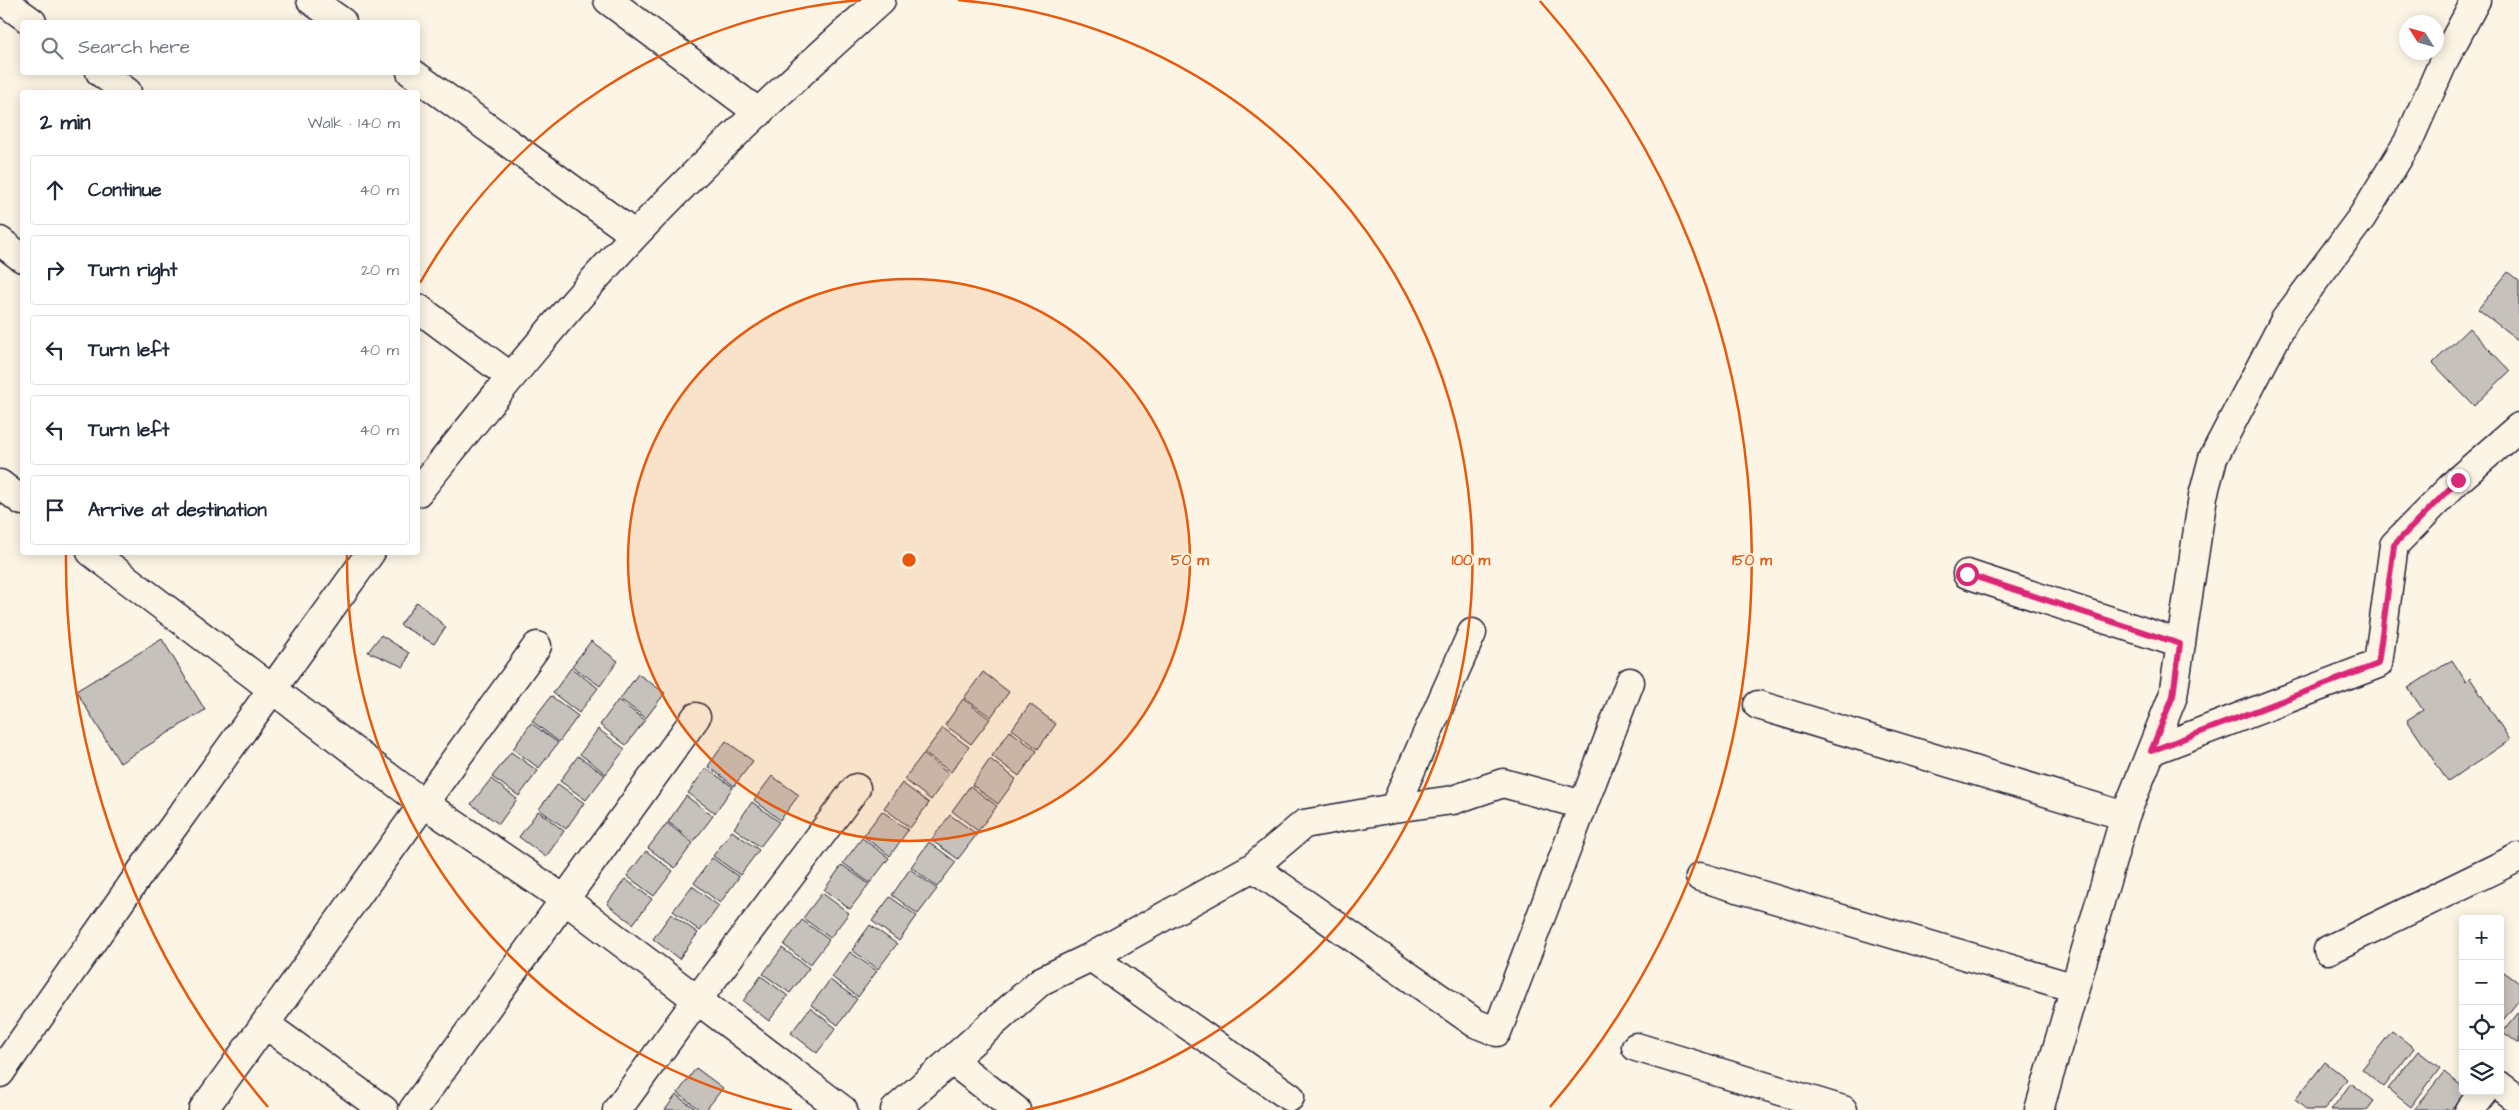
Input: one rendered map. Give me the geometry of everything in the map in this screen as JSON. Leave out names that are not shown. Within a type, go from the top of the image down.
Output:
[{"type":"street","points":[[2,0],[29,20]]},
{"type":"street","points":[[311,0],[339,20]]},
{"type":"street","points":[[608,0],[759,113]]},
{"type":"street","points":[[420,490],[511,377],[635,235],[759,113],[881,0]]},
{"type":"street","points":[[2039,1110],[2125,816],[2173,696],[2203,496],[2213,458],[2285,320],[2362,217],[2408,142],[2445,58],[2476,0]]},
{"type":"street","points":[[104,75],[124,90]]},
{"type":"street","points":[[415,75],[635,235]]},
{"type":"street","points":[[0,241],[20,256]]},
{"type":"street","points":[[420,309],[511,377]]},
{"type":"street","points":[[2151,751],[2378,664],[2394,545],[2458,480],[2519,427]]},
{"type":"street","points":[[0,484],[20,499]]},
{"type":"street","points":[[95,555],[424,802],[564,899],[843,1110]]},
{"type":"street","points":[[0,1073],[369,555]]},
{"type":"street","points":[[1967,574],[2180,644]]},
{"type":"street","points":[[1394,808],[1472,633]]},
{"type":"street","points":[[203,1110],[537,646]]},
{"type":"street","points":[[1253,867],[1475,1023],[1497,1032],[1630,682]]},
{"type":"street","points":[[1758,705],[2125,816]]},
{"type":"street","points":[[413,1110],[696,717]]},
{"type":"street","points":[[895,1110],[1041,981],[1091,957],[1253,867],[1304,824],[1453,800],[1503,783],[1583,805]]},
{"type":"street","points":[[617,1110],[856,788]]},
{"type":"street","points":[[2328,950],[2519,857]]},
{"type":"street","points":[[1700,877],[2075,988]]},
{"type":"street","points":[[1091,957],[1290,1096]]},
{"type":"street","points":[[265,1024],[384,1110]]},
{"type":"street","points":[[1636,1047],[1843,1110]]},
{"type":"street","points":[[951,1060],[1016,1110]]},
{"type":"street","points":[[2504,1089],[2519,1100]]},
{"type":"street","points":[[2469,1110],[2481,1095]]},
{"type":"building","points":[[2508,272],[2519,281],[2519,341],[2478,309]]},
{"type":"building","points":[[2469,328],[2510,371],[2474,406],[2433,363]]},
{"type":"building","points":[[417,602],[446,627],[434,644],[400,625]]},
{"type":"building","points":[[381,635],[409,653],[404,667],[368,652]]},
{"type":"building","points":[[162,639],[205,710],[120,763],[76,691]]},
{"type":"building","points":[[591,641],[618,661],[600,686],[572,666]]},
{"type":"building","points":[[2452,660],[2466,682],[2470,678],[2510,740],[2448,782],[2407,720],[2423,710],[2408,688]]},
{"type":"building","points":[[571,668],[598,688],[579,713],[553,693]]},
{"type":"building","points":[[983,672],[1009,692],[991,717],[964,698]]},
{"type":"building","points":[[638,674],[665,693],[646,718],[620,699]]},
{"type":"building","points":[[551,696],[578,716],[559,742],[532,721]]},
{"type":"building","points":[[963,699],[990,719],[971,744],[945,725]]},
{"type":"building","points":[[618,700],[645,720],[626,745],[600,725]]},
{"type":"building","points":[[1030,704],[1056,724],[1038,749],[1012,729]]},
{"type":"building","points":[[531,723],[558,743],[539,768],[513,749]]},
{"type":"building","points":[[943,728],[969,747],[951,772],[924,753]]},
{"type":"building","points":[[598,729],[625,749],[606,774],[580,754]]},
{"type":"building","points":[[1010,731],[1037,751],[1019,776],[992,756]]},
{"type":"building","points":[[726,741],[753,761],[734,786],[708,766]]},
{"type":"building","points":[[511,752],[538,771],[519,796],[492,777]]},
{"type":"building","points":[[923,754],[949,774],[931,800],[904,779]]},
{"type":"building","points":[[578,756],[605,775],[586,800],[560,781]]},
{"type":"building","points":[[990,759],[1016,779],[998,804],[972,785]]},
{"type":"building","points":[[706,768],[733,787],[715,813],[688,793]]},
{"type":"building","points":[[772,776],[799,795],[780,820],[754,800]]},
{"type":"building","points":[[491,779],[517,799],[499,824],[471,804]]},
{"type":"building","points":[[902,783],[929,803],[910,828],[884,808]]},
{"type":"building","points":[[558,784],[584,803],[566,829],[539,809]]},
{"type":"building","points":[[970,786],[997,806],[978,831],[952,811]]},
{"type":"building","points":[[686,796],[713,816],[694,841],[668,822]]},
{"type":"building","points":[[752,802],[779,822],[760,847],[734,828]]},
{"type":"building","points":[[538,811],[564,831],[546,857],[519,837]]},
{"type":"building","points":[[882,811],[908,830],[890,856],[863,836]]},
{"type":"building","points":[[950,815],[977,834],[958,859],[931,840]]},
{"type":"building","points":[[667,823],[693,843],[675,868],[648,848]]},
{"type":"building","points":[[732,831],[759,850],[740,875],[713,856]]},
{"type":"building","points":[[862,838],[889,858],[870,883],[843,863]]},
{"type":"building","points":[[929,842],[956,862],[937,887],[911,867]]},
{"type":"building","points":[[646,851],[673,871],[654,896],[627,876]]},
{"type":"building","points":[[712,858],[739,877],[720,903],[694,883]]},
{"type":"building","points":[[842,865],[869,884],[850,909],[824,890]]},
{"type":"building","points":[[910,869],[937,889],[918,914],[892,895]]},
{"type":"building","points":[[625,879],[652,899],[633,924],[607,904]]},
{"type":"building","points":[[692,886],[719,906],[700,931],[673,911]]},
{"type":"building","points":[[822,893],[849,913],[830,938],[803,918]]},
{"type":"building","points":[[890,897],[917,916],[899,941],[872,921]]},
{"type":"building","points":[[671,914],[698,933],[679,959],[653,939]]},
{"type":"building","points":[[802,920],[829,940],[810,965],[784,945]]},
{"type":"building","points":[[870,925],[897,944],[878,969],[852,950]]},
{"type":"building","points":[[782,948],[809,968],[790,993],[763,974]]},
{"type":"building","points":[[850,952],[877,971],[858,997],[832,977]]},
{"type":"building","points":[[2504,972],[2519,983],[2519,1000],[2504,1019]]},
{"type":"building","points":[[761,976],[788,996],[769,1021],[743,1001]]},
{"type":"building","points":[[830,980],[857,999],[838,1025],[811,1005]]},
{"type":"building","points":[[810,1008],[836,1028],[817,1053],[791,1033]]},
{"type":"building","points":[[2519,1012],[2519,1044],[2504,1031]]},
{"type":"building","points":[[2392,1031],[2414,1048],[2384,1087],[2362,1069]]},
{"type":"building","points":[[2418,1051],[2440,1068],[2411,1107],[2388,1089]]},
{"type":"building","points":[[2325,1062],[2347,1079],[2324,1110],[2307,1110],[2295,1100]]},
{"type":"building","points":[[696,1068],[723,1088],[706,1110],[700,1110],[678,1093]]},
{"type":"building","points":[[2444,1072],[2459,1084],[2459,1095],[2462,1095],[2451,1110],[2414,1110]]},
{"type":"building","points":[[2351,1083],[2374,1101],[2367,1110],[2331,1110]]},
{"type":"building","points":[[676,1095],[697,1110],[665,1110]]},
{"type":"route","points":[[1967,574],[2180,644],[2173,696],[2151,751],[2378,664],[2394,545],[2458,480]]}]
